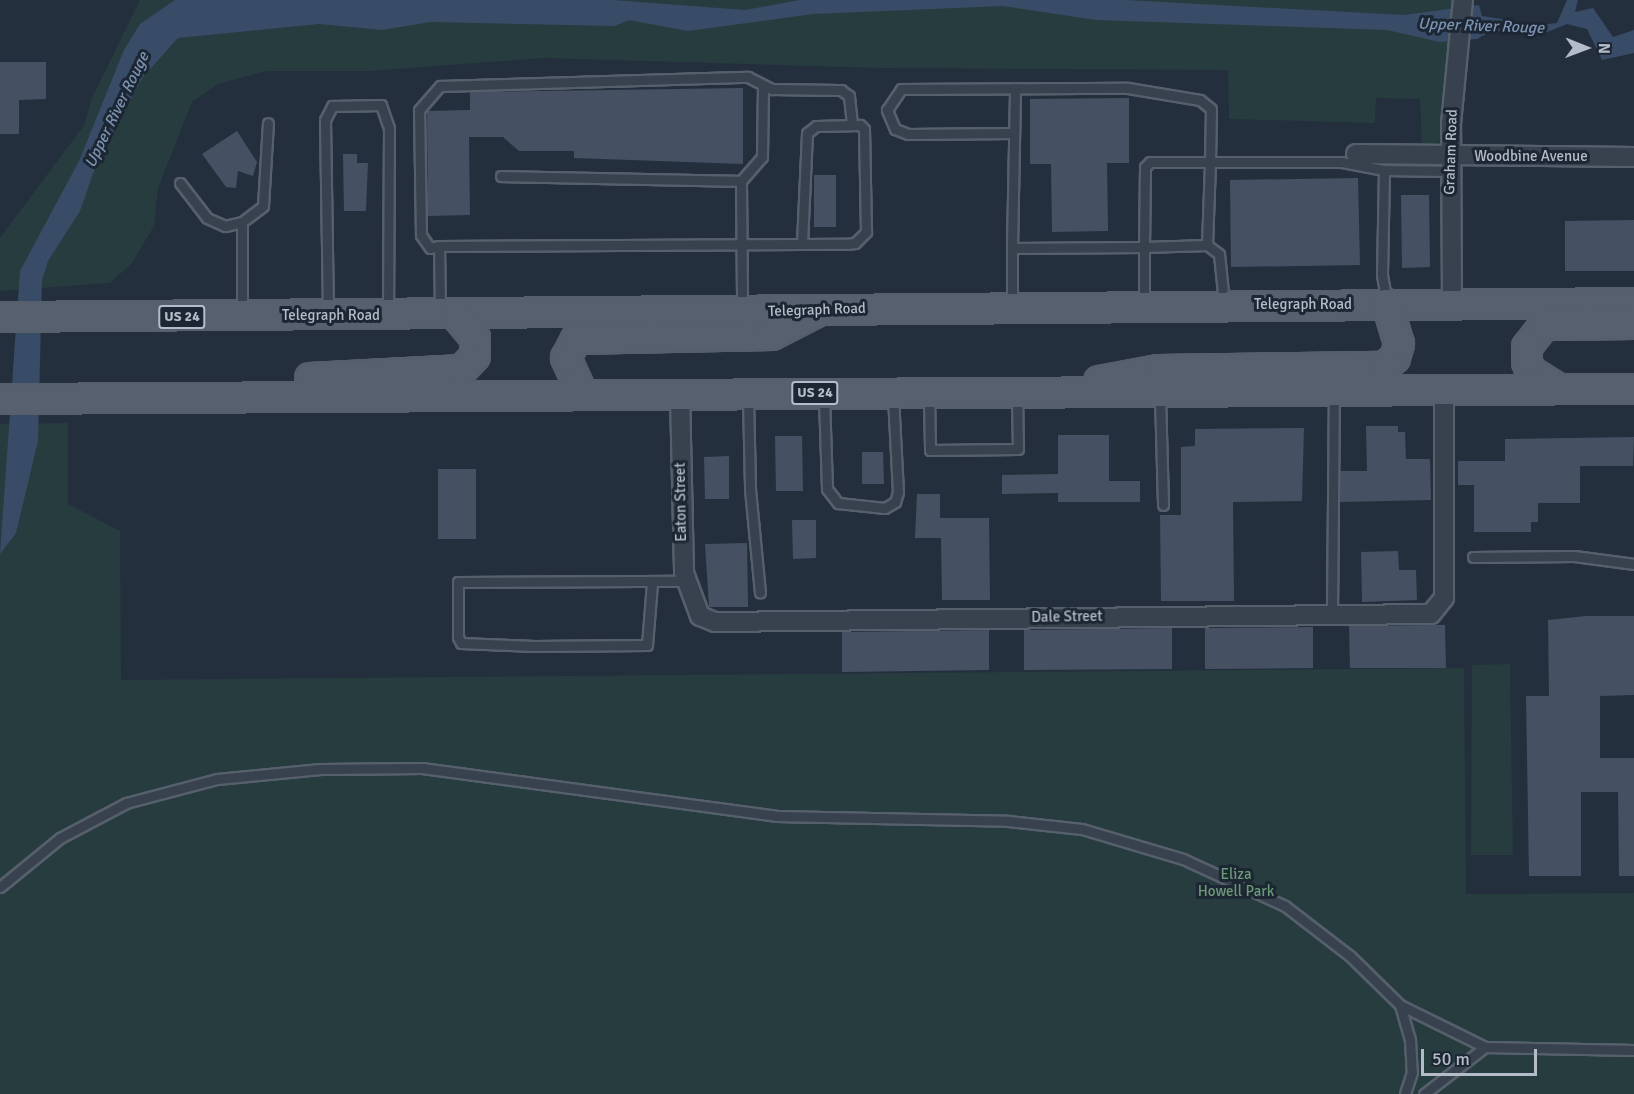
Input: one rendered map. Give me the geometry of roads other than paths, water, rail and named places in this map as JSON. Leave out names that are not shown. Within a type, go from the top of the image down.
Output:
[{"type":"main road","name":"Telegraph Road","points":[[0,317],[742,313],[825,308],[1634,303]]},
{"type":"main road","points":[[1062,392],[1119,374],[1158,370],[1384,367],[1395,358],[1399,344],[1387,304]]},
{"type":"main road","points":[[583,395],[566,358],[576,339],[772,335],[825,308]]},
{"type":"main road","points":[[251,397],[300,379],[462,370],[475,356],[475,338],[448,315]]},
{"type":"main road","points":[[1559,389],[1530,371],[1527,362],[1527,347],[1544,325],[1634,324]]},
{"type":"main road","name":"US 24","points":[[0,399],[1634,389]]},
{"type":"street","name":"Graham Road","points":[[1452,304],[1450,164],[1463,1]]},
{"type":"street","name":"Woodbine Avenue","points":[[1356,154],[1450,164],[1634,157]]},
{"type":"street","name":"Dale Street","points":[[696,609],[715,622],[1431,614],[1440,606],[1444,526],[1444,391]]},
{"type":"street","name":"Eaton Street","points":[[680,394],[686,581],[696,609]]},
{"type":"lane","points":[[802,244],[805,138],[813,127],[852,125],[864,129],[866,232],[855,243],[802,244],[742,243],[439,246],[430,248],[421,236],[419,110],[440,86],[748,77],[763,85],[841,90],[849,96],[852,125]]},
{"type":"lane","points":[[742,313],[741,181],[762,157],[763,85]]},
{"type":"lane","points":[[1014,133],[908,134],[895,129],[887,110],[901,88],[1128,88],[1200,100],[1211,109],[1207,245]]},
{"type":"lane","points":[[1012,307],[1015,88]]},
{"type":"lane","points":[[328,316],[325,120],[332,106],[381,105],[389,128],[388,316]]},
{"type":"lane","points":[[180,183],[207,218],[225,226],[242,222],[263,206],[268,123]]},
{"type":"lane","points":[[1144,306],[1145,167],[1150,162],[1342,162],[1384,170],[1450,164]]},
{"type":"lane","points":[[1384,170],[1382,275],[1387,304]]},
{"type":"lane","points":[[501,176],[741,181]]},
{"type":"lane","points":[[242,222],[242,317]]},
{"type":"lane","points":[[1012,248],[1207,245],[1218,254],[1224,305]]},
{"type":"lane","points":[[439,246],[448,315]]},
{"type":"lane","points":[[1332,614],[1334,391]]},
{"type":"lane","points":[[929,393],[930,450],[941,450],[1018,449],[1017,392]]},
{"type":"lane","points":[[1160,392],[1163,505]]},
{"type":"lane","points":[[748,393],[750,489],[760,593]]},
{"type":"lane","points":[[824,393],[827,489],[838,503],[885,508],[895,502],[898,492],[892,393]]},
{"type":"lane","points":[[1473,557],[1574,556],[1634,564]]},
{"type":"lane","points":[[652,583],[647,645],[534,646],[461,643],[458,637],[458,582],[652,583],[686,581]]},
{"type":"lane","points":[[0,887],[60,838],[126,803],[217,779],[321,769],[422,768],[776,816],[1008,821],[1082,829],[1183,859],[1285,906],[1350,956],[1400,1005],[1485,1047],[1634,1050]]},
{"type":"lane","points":[[1400,1005],[1411,1050],[1405,1094]]},
{"type":"lane","points":[[1424,1094],[1485,1047]]},
{"type":"water","name":"Upper River Rouge","points":[[175,0],[612,0],[745,10],[800,0],[1126,0],[1404,15],[1479,5],[1482,16],[1541,25],[1557,23],[1567,0],[1578,0],[1575,12],[1593,8],[1613,37],[1634,30],[1634,53],[1602,60],[1587,29],[1567,24],[1545,33],[1491,31],[1477,39],[1440,42],[1387,30],[1096,20],[1003,6],[813,14],[688,31],[629,20],[615,26],[430,22],[382,30],[319,24],[178,38],[143,77],[97,162],[80,211],[48,261],[42,280],[38,441],[16,533],[0,554],[20,271],[79,161],[124,50],[140,24]]},
{"type":"park label","name":"Eliza Howell Park","points":[[1236,882]]}]
